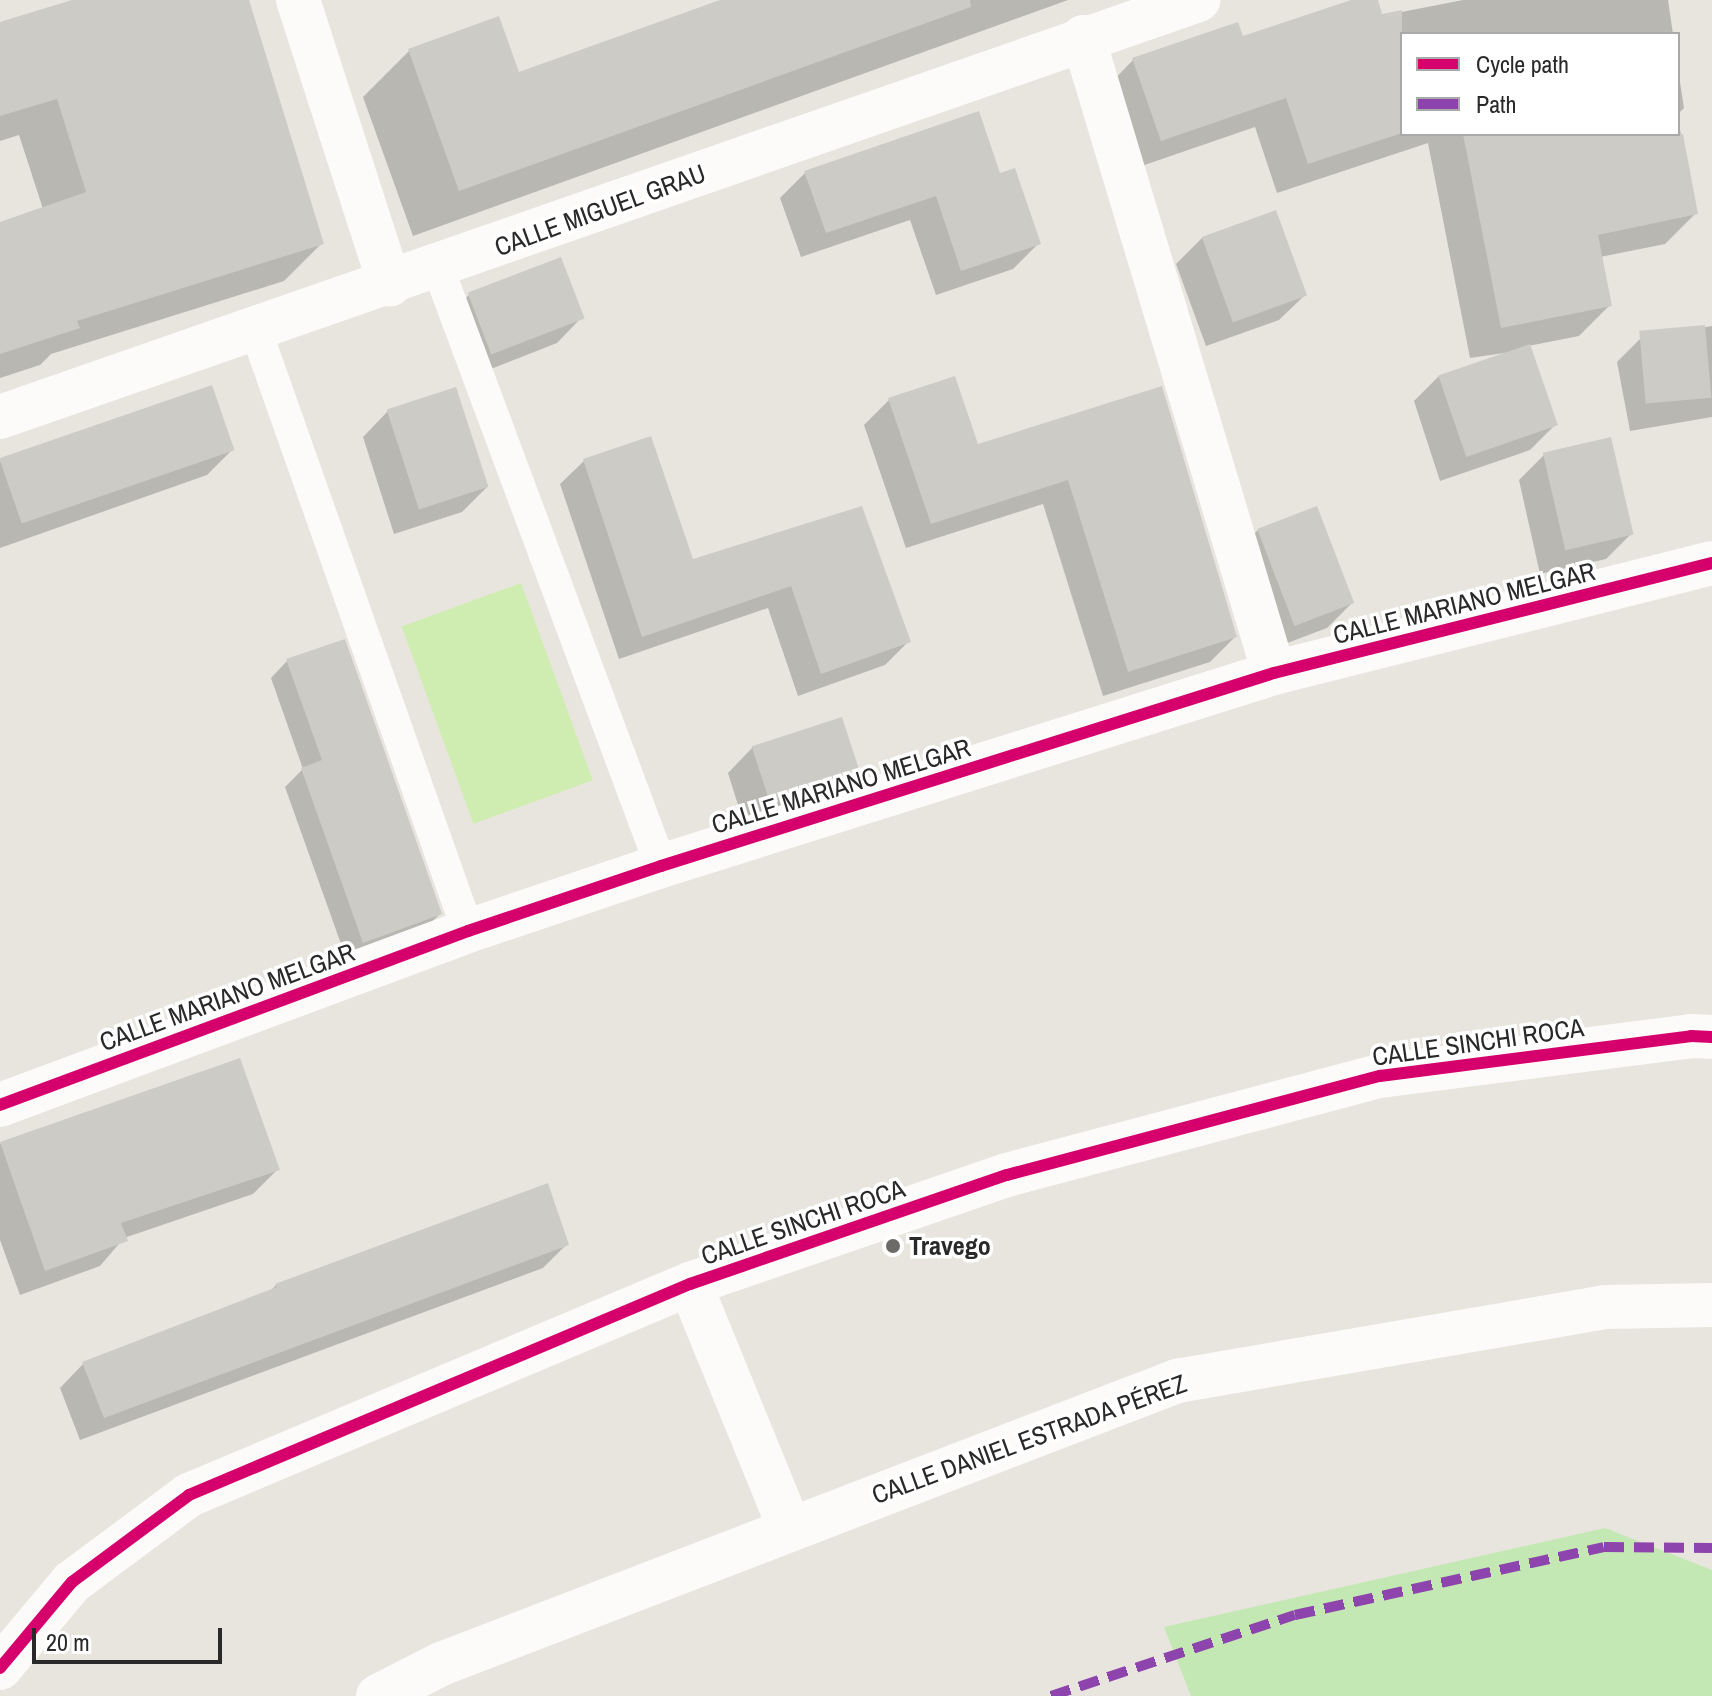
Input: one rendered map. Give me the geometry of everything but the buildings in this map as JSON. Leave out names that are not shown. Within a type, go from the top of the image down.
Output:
[{"type":"street","points":[[298,0],[390,285]]},
{"type":"street","name":"CALLE MIGUEL GRAU","points":[[0,417],[390,285],[1083,37],[1198,0]]},
{"type":"street","points":[[1083,37],[1274,673]]},
{"type":"street","name":"CALLE MARIANO MELGAR","points":[[0,1105],[468,931],[661,866],[1274,673],[1712,563]]},
{"type":"street","name":"CALLE SINCHI ROCA","points":[[0,1668],[72,1582],[189,1495],[690,1284],[1007,1175],[1380,1076],[1691,1036],[1712,1037]]},
{"type":"street","points":[[690,1284],[789,1526]]},
{"type":"street","name":"CALLE DANIEL ESTRADA PÉREZ","points":[[378,1696],[441,1664],[789,1526],[1177,1381],[1605,1307],[1712,1305]]},
{"type":"lane","points":[[438,268],[661,866]]},
{"type":"lane","points":[[256,331],[468,931]]},
{"type":"green space","points":[[521,583],[593,780],[473,824],[402,626]]},
{"type":"green space","points":[[1605,1528],[1712,1570],[1712,1696],[1191,1696],[1164,1627]]},
{"type":"marked path","points":[[1051,1696],[1295,1615],[1604,1547],[1712,1548]]},
{"type":"cycle path","points":[[0,1105],[468,931],[661,866],[1274,673],[1712,563]]},
{"type":"cycle path","points":[[0,1668],[72,1582],[189,1495],[690,1284],[1007,1175],[1380,1076],[1691,1036],[1712,1037]]},
{"type":"place","name":"Travego","points":[[893,1246]]}]
